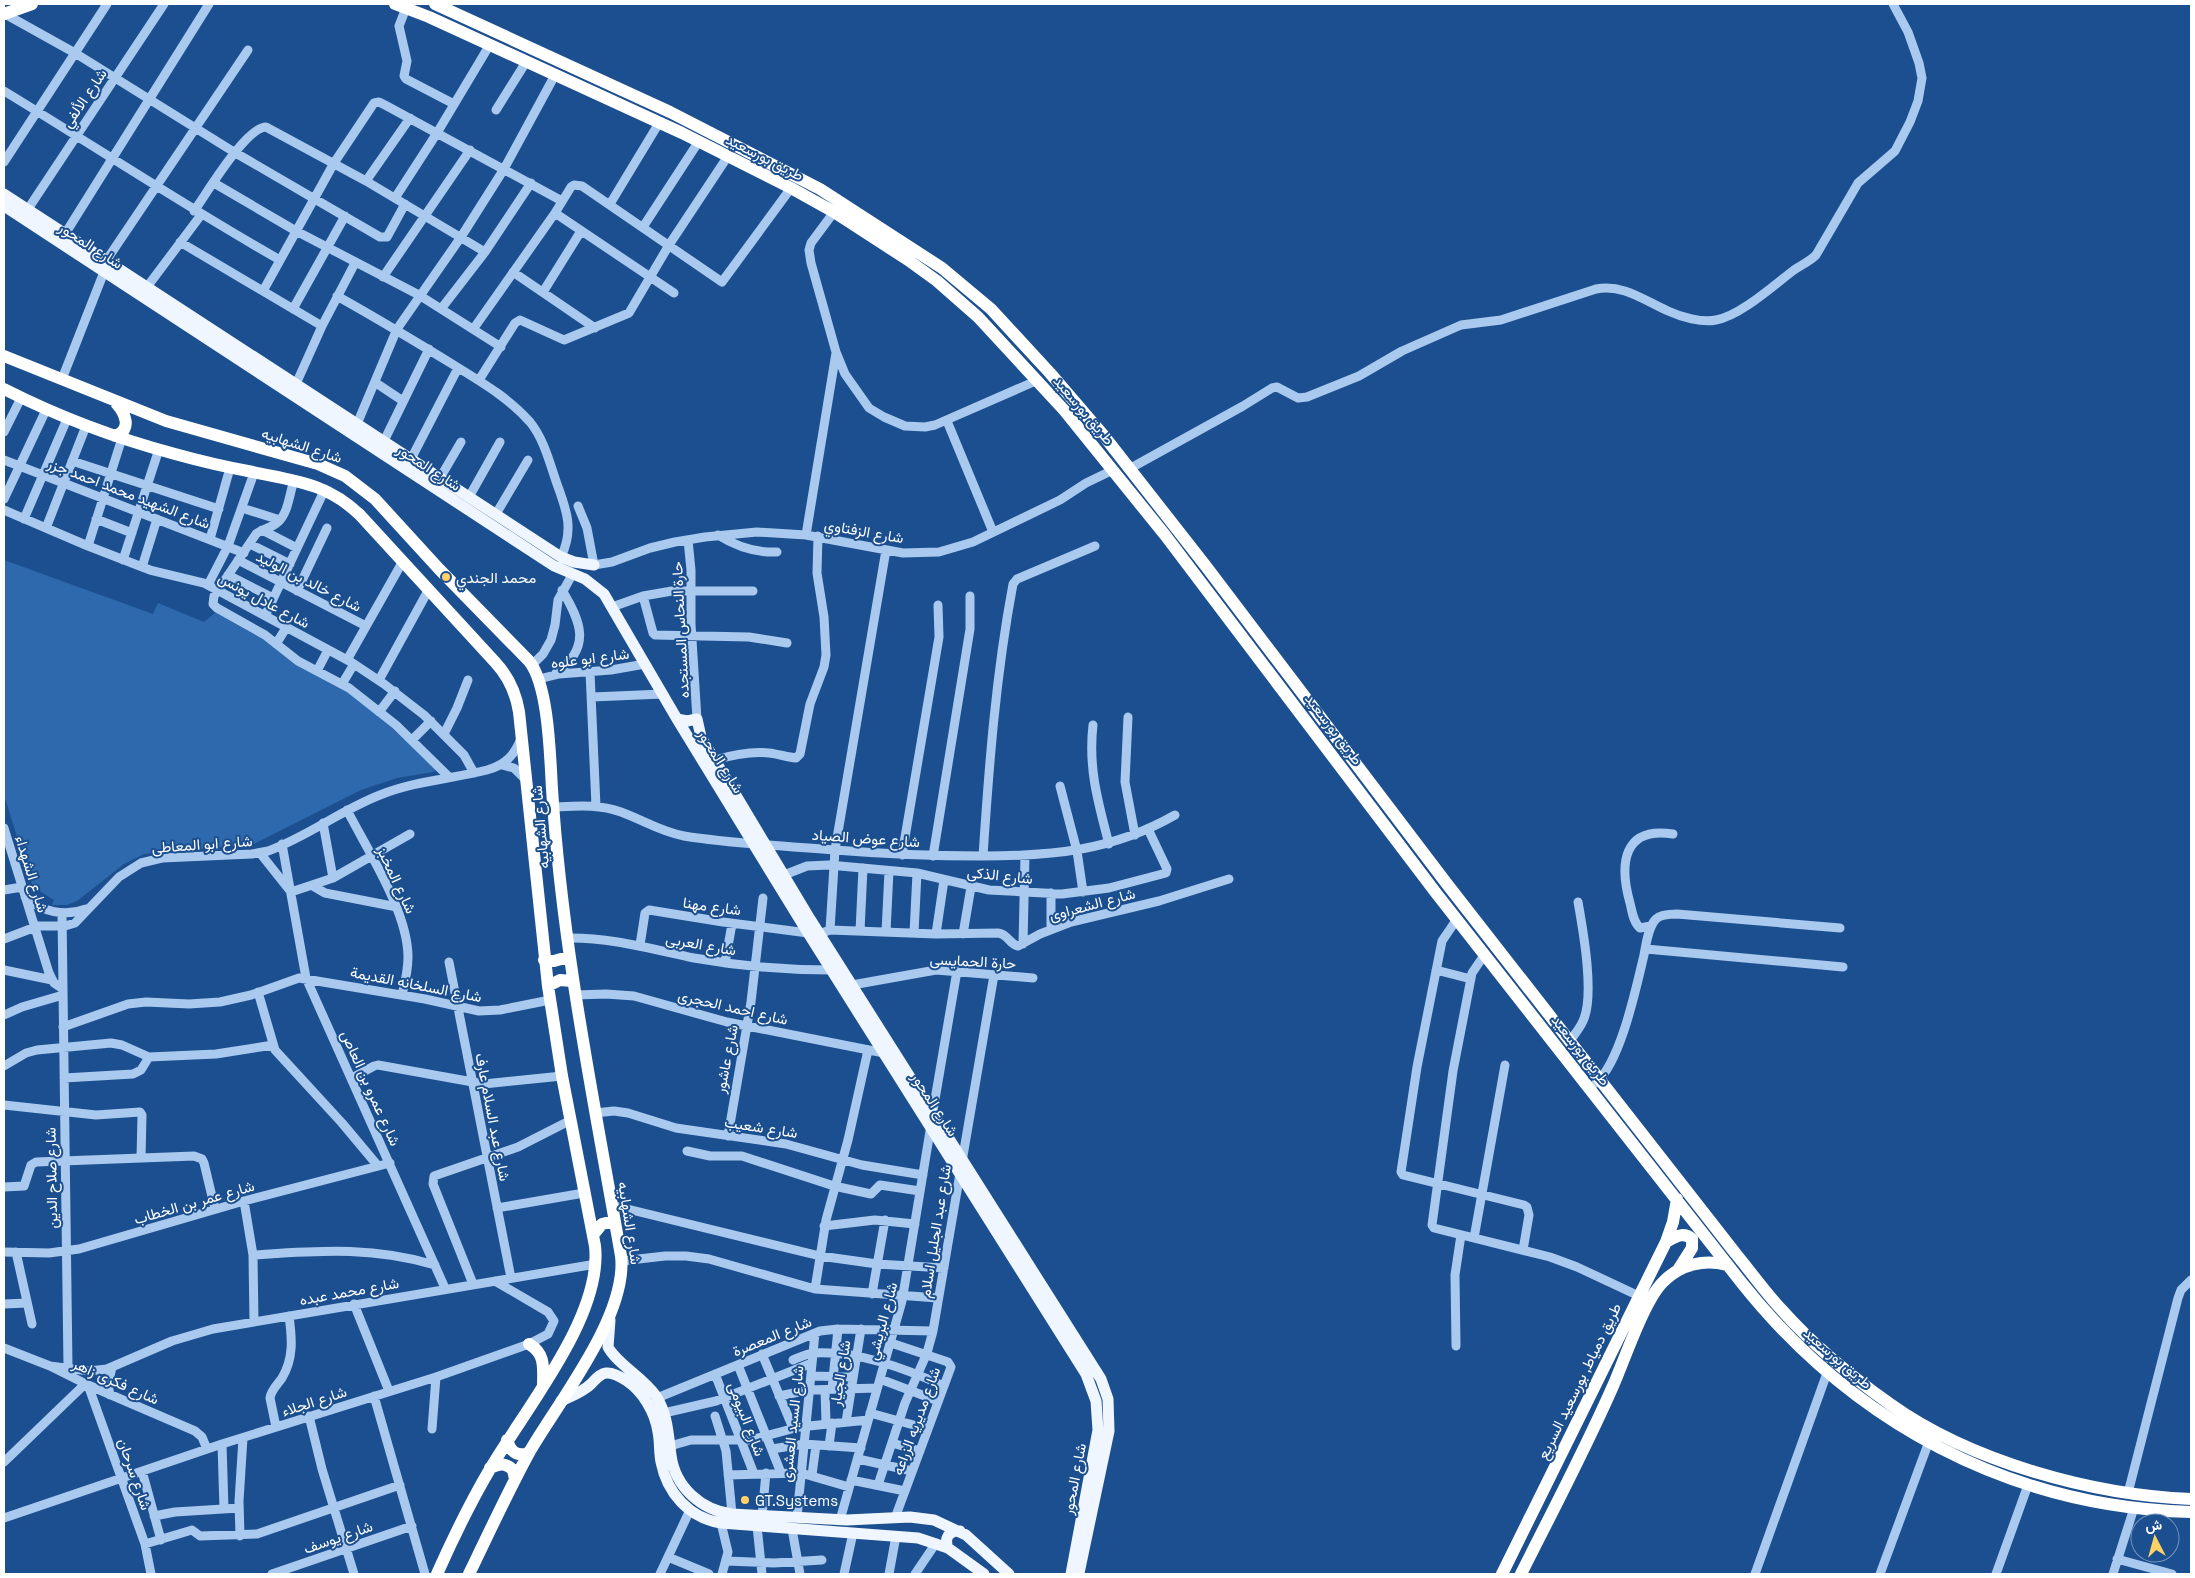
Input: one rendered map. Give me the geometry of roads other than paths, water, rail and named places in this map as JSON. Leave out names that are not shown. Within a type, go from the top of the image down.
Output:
[{"type":"highway","points":[[4,14],[32,4]]},
{"type":"highway","name":"طريق بورسعيد","points":[[435,4],[670,112],[738,146],[841,202],[929,258],[967,288],[1002,321],[1082,410],[1205,565],[1447,884],[1736,1254],[1782,1310],[1853,1376],[1892,1405],[1934,1430],[1982,1452],[2029,1470],[2078,1484],[2128,1493],[2191,1499]]},
{"type":"highway","name":"طريق بورسعيد","points":[[400,5],[659,123],[791,188],[834,212],[908,260],[951,292],[991,329],[1038,380],[1113,470],[1200,580],[1436,893],[1486,954],[1727,1265],[1773,1320],[1827,1373],[1880,1413],[1929,1444],[1977,1466],[2028,1485],[2080,1499],[2134,1508],[2191,1512]]},
{"type":"highway","name":"شارع الشهابيه","points":[[4,356],[166,421],[318,464],[345,476],[376,499],[414,543],[532,665],[539,679],[548,739],[568,957],[621,1261],[620,1283],[588,1359],[530,1451],[469,1574]]},
{"type":"highway","name":"شارع الشهابيه","points":[[4,389],[67,419],[119,437],[230,468],[294,480],[325,489],[352,507],[403,561],[502,669],[513,689],[519,712],[544,960],[562,1076],[593,1236],[596,1264],[594,1281],[585,1307],[544,1386],[490,1468],[437,1574]]},
{"type":"highway","points":[[116,402],[125,415],[127,423],[119,437]]},
{"type":"highway","points":[[483,648],[500,632]]},
{"type":"highway","points":[[1436,893],[1447,884]]},
{"type":"highway","points":[[544,960],[554,961],[568,957]]},
{"type":"highway","points":[[548,986],[560,980],[572,982]]},
{"type":"highway","name":"طريق دمياط, بورسعيد السريع","points":[[1507,1572],[1666,1242],[1673,1222],[1677,1199]]},
{"type":"highway","points":[[593,1236],[602,1224],[614,1221]]},
{"type":"highway","points":[[1666,1242],[1681,1235],[1687,1235],[1692,1239],[1692,1248],[1678,1270]]},
{"type":"highway","name":"طريق دمياط, بورسعيد السريع","points":[[1522,1574],[1612,1388],[1651,1299],[1662,1282],[1678,1270],[1702,1262],[1727,1265]]},
{"type":"highway","points":[[529,1344],[539,1352],[542,1358],[544,1386]]},
{"type":"highway","points":[[507,1440],[516,1454],[526,1454],[530,1451]]},
{"type":"highway","points":[[490,1468],[505,1464],[513,1470],[515,1479]]},
{"type":"main road","name":"شارع المحور","points":[[4,194],[10,206],[495,518],[561,557],[574,562],[594,565]]},
{"type":"main road","name":"شارع المحور","points":[[10,206],[28,209],[65,234],[105,266],[147,287],[296,384],[327,411],[357,424],[469,497],[554,566],[585,579],[598,588],[612,607],[677,719],[754,844],[814,928],[852,986],[884,1047],[933,1111],[1096,1369],[1105,1389],[1109,1410],[1109,1431],[1078,1574]]},
{"type":"main road","points":[[677,719],[687,722],[697,719]]},
{"type":"main road","name":"شارع المحور","points":[[697,719],[701,737],[814,928],[832,970],[884,1047],[1082,1365],[1094,1392],[1098,1411],[1098,1430],[1071,1574]]},
{"type":"main road","points":[[611,1308],[608,1348],[646,1383],[657,1398],[664,1413],[676,1474],[686,1490],[706,1506],[792,1529],[918,1538],[948,1548],[984,1574]]},
{"type":"main road","points":[[612,1374],[612,1365],[620,1361]]},
{"type":"main road","points":[[561,1401],[584,1390],[598,1376],[607,1373],[633,1386],[647,1404],[658,1432],[660,1460],[665,1476],[673,1491],[690,1510],[704,1519],[721,1523],[797,1518],[840,1520],[918,1518],[934,1520],[960,1531],[972,1539],[1009,1574]]},
{"type":"main road","points":[[918,1538],[928,1532],[934,1520]]},
{"type":"main road","points":[[948,1548],[946,1541],[949,1535],[955,1531],[960,1531]]},
{"type":"street","points":[[4,162],[107,4]]},
{"type":"street","name":"شارع الألفي","points":[[28,209],[164,4]]},
{"type":"street","points":[[65,234],[209,4]]},
{"type":"street","points":[[1129,469],[1272,388],[1277,387],[1298,398],[1307,398],[1358,376],[1402,351],[1461,325],[1501,320],[1596,288],[1621,288],[1669,311],[1704,320],[1715,321],[1735,313],[1796,269],[1809,262],[1816,255],[1858,183],[1895,151],[1910,122],[1921,89],[1922,78],[1908,32],[1893,4]]},
{"type":"street","points":[[400,5],[398,26],[407,61],[404,76],[406,79],[454,104]]},
{"type":"street","points":[[4,14],[75,53],[197,127],[234,152],[380,237],[385,237],[405,204]]},
{"type":"street","points":[[395,198],[437,133],[489,46]]},
{"type":"street","points":[[62,379],[105,266],[248,50]]},
{"type":"street","points":[[496,110],[526,62]]},
{"type":"street","points":[[357,424],[376,383],[397,329],[461,236],[504,169],[555,76]]},
{"type":"street","points":[[4,91],[198,213],[280,260]]},
{"type":"street","points":[[262,291],[334,163],[374,104],[380,102],[562,201]]},
{"type":"street","points":[[366,181],[410,118]]},
{"type":"street","points":[[610,204],[659,123]]},
{"type":"street","points":[[147,287],[180,242],[234,152],[258,128],[266,127],[366,181],[485,252]]},
{"type":"street","points":[[643,228],[699,142]]},
{"type":"street","points":[[383,277],[470,150]]},
{"type":"street","points":[[479,380],[515,323],[520,320],[564,340],[629,313],[669,245],[728,156]]},
{"type":"street","points":[[214,183],[296,231],[419,295],[501,346]]},
{"type":"street","points":[[442,309],[485,252],[531,183]]},
{"type":"street","points":[[474,328],[555,213],[570,186],[578,185],[610,204],[722,282],[791,188]]},
{"type":"street","points":[[834,212],[808,250],[836,352],[845,374],[869,408],[905,426],[925,427],[947,420],[1038,380]]},
{"type":"street","points":[[555,213],[674,293]]},
{"type":"street","points":[[293,309],[345,216]]},
{"type":"street","points":[[543,292],[581,231]]},
{"type":"street","points":[[180,242],[322,326]]},
{"type":"street","points":[[296,384],[322,326],[355,263]]},
{"type":"street","points":[[514,272],[595,328]]},
{"type":"street","points":[[337,296],[397,329],[479,380],[531,423],[543,445],[568,520],[569,538],[561,557]]},
{"type":"street","points":[[384,441],[429,349]]},
{"type":"street","points":[[806,535],[836,352]]},
{"type":"street","points":[[411,459],[458,368]]},
{"type":"street","points":[[376,383],[403,401]]},
{"type":"street","points":[[4,432],[21,398]]},
{"type":"street","points":[[4,499],[46,410]]},
{"type":"street","points":[[24,518],[67,419]]},
{"type":"street","points":[[947,420],[993,532]]},
{"type":"street","points":[[46,528],[86,426]]},
{"type":"street","points":[[88,546],[110,475],[119,437]]},
{"type":"street","points":[[440,478],[461,442]]},
{"type":"street","points":[[469,497],[500,442]]},
{"type":"street","points":[[123,560],[159,449]]},
{"type":"street","name":"شارع الشهيد محمد احمد جزر","points":[[4,460],[228,546],[241,556]]},
{"type":"street","points":[[495,518],[528,460]]},
{"type":"street","points":[[72,461],[110,475],[219,509]]},
{"type":"street","points":[[210,540],[230,468]]},
{"type":"street","name":"شارع الزفتاوي","points":[[594,565],[612,562],[650,548],[688,540],[718,535],[757,532],[818,536],[903,553],[939,552],[973,542],[1060,500],[1086,483],[1113,470]]},
{"type":"street","points":[[208,585],[228,546],[254,473]]},
{"type":"street","points":[[294,480],[280,520],[262,530],[250,544],[217,591],[213,598],[214,605],[276,644],[289,655],[342,684],[412,740],[448,777]]},
{"type":"street","points":[[265,616],[325,489]]},
{"type":"street","points":[[578,506],[587,528],[594,565]]},
{"type":"street","points":[[242,508],[280,520]]},
{"type":"street","name":"شارع عادل يونس","points":[[4,510],[123,560],[208,585],[351,662],[395,691],[431,721],[464,755],[474,773]]},
{"type":"street","points":[[96,519],[132,533]]},
{"type":"street","points":[[142,566],[157,519]]},
{"type":"street","points":[[298,591],[327,528]]},
{"type":"street","points":[[262,530],[297,548]]},
{"type":"street","points":[[718,535],[747,549],[763,553],[777,552]]},
{"type":"street","points":[[715,760],[732,755],[753,753],[769,753],[796,758],[800,754],[810,704],[824,667],[826,655],[824,617],[817,573],[818,536]]},
{"type":"street","name":"حارة النحاس المستجده","points":[[688,540],[692,590],[691,636],[697,719]]},
{"type":"street","points":[[250,544],[290,564]]},
{"type":"street","points":[[983,856],[991,737],[1004,634],[1013,584],[1017,579],[1095,546]]},
{"type":"street","points":[[886,550],[834,865],[814,928],[936,934],[1000,933],[1007,937],[1013,945],[1018,946],[1023,944],[1025,855]]},
{"type":"street","name":"شارع خالد بن الوليد","points":[[241,556],[281,582],[366,626]]},
{"type":"street","points":[[342,684],[366,626],[403,561]]},
{"type":"street","points":[[228,575],[273,598]]},
{"type":"street","points":[[532,665],[543,654],[552,635],[557,604],[562,590],[572,575]]},
{"type":"street","points":[[379,680],[428,589]]},
{"type":"street","points":[[554,674],[573,656],[578,646],[580,635],[578,619],[562,590]]},
{"type":"street","points":[[612,607],[643,596],[692,590],[753,591]]},
{"type":"street","points":[[643,596],[654,634],[749,637],[787,643]]},
{"type":"street","points":[[933,856],[970,629],[970,596]]},
{"type":"street","points":[[902,855],[939,637],[938,605]]},
{"type":"street","points":[[241,621],[248,607]]},
{"type":"street","points":[[276,644],[286,628]]},
{"type":"street","points":[[317,672],[328,650]]},
{"type":"street","name":"شارع ابو علوه","points":[[539,679],[554,674],[590,672],[645,664]]},
{"type":"street","points":[[590,672],[596,806]]},
{"type":"street","points":[[444,734],[468,680]]},
{"type":"street","points":[[379,712],[395,691]]},
{"type":"street","points":[[592,698],[663,694]]},
{"type":"street","points":[[1128,717],[1125,782],[1135,835]]},
{"type":"street","points":[[412,740],[431,721]]},
{"type":"street","points":[[1093,725],[1090,748],[1091,769],[1109,844]]},
{"type":"street","points":[[502,765],[512,755],[521,737]]},
{"type":"street","points":[[502,765],[514,768],[526,780]]},
{"type":"street","name":"شارع ابو المعاطى","points":[[4,939],[34,928],[72,924],[78,921],[86,909],[123,874],[146,861],[162,858],[260,853],[282,844],[347,810],[394,790],[502,765]]},
{"type":"street","points":[[1060,786],[1077,851],[1083,892]]},
{"type":"street","name":"شارع عوض الصياد","points":[[554,808],[596,806],[620,812],[676,835],[766,846],[933,856],[1025,855],[1077,851],[1109,844],[1135,835],[1175,815]]},
{"type":"street","name":"شارع المخبز","points":[[347,810],[397,908],[404,929],[408,952],[402,995]]},
{"type":"street","points":[[323,823],[333,878]]},
{"type":"street","name":"شارع الشهداء","points":[[4,828],[34,928],[52,980]]},
{"type":"street","name":"شارع الذكى","points":[[784,875],[807,866],[834,865],[917,874],[971,887],[1067,894],[1083,892],[1118,886],[1166,873],[1167,869],[1148,829]]},
{"type":"street","points":[[1651,926],[1640,928],[1637,926],[1632,912],[1624,878],[1628,848],[1639,837],[1649,833],[1673,834]]},
{"type":"street","points":[[291,892],[333,878],[410,834]]},
{"type":"street","name":"شارع عمرو بن العاص","points":[[282,844],[306,978],[446,1288]]},
{"type":"street","name":"شارع عمرو بن العاص","points":[[260,853],[291,892]]},
{"type":"street","points":[[860,931],[863,868]]},
{"type":"street","points":[[886,932],[889,871]]},
{"type":"street","points":[[914,933],[917,874]]},
{"type":"street","name":"شارع الشعراوى","points":[[1023,944],[1051,929],[1160,901],[1229,879]]},
{"type":"street","points":[[936,934],[944,880]]},
{"type":"street","points":[[313,886],[328,894],[397,908]]},
{"type":"street","points":[[4,890],[22,887]]},
{"type":"street","points":[[963,934],[971,887]]},
{"type":"street","points":[[1051,893],[1051,929]]},
{"type":"street","points":[[25,897],[42,908],[62,913],[86,909]]},
{"type":"street","name":"شارع عاشور","points":[[728,1136],[732,1101],[747,1026],[756,966],[763,898]]},
{"type":"street","points":[[1570,1041],[1583,1022],[1586,1007],[1587,964],[1578,902]]},
{"type":"street","name":"شارع مهنا","points":[[640,945],[645,913],[648,910],[732,924],[760,927],[814,928]]},
{"type":"street","name":"شارع صلاح الدين","points":[[62,913],[68,1367]]},
{"type":"street","points":[[1590,1088],[1601,1079],[1611,1063],[1631,1009],[1651,926],[1656,919],[1662,916],[1678,914],[1840,928]]},
{"type":"street","points":[[1457,919],[1442,941],[1417,1067],[1401,1168],[1404,1175],[1527,1207],[1529,1215],[1522,1250]]},
{"type":"street","points":[[725,963],[732,924]]},
{"type":"street","name":"شارع العربى","points":[[566,938],[600,939],[640,945],[725,963],[832,970]]},
{"type":"street","points":[[1646,949],[1843,967]]},
{"type":"street","points":[[1486,954],[1473,969],[1470,979],[1452,1071],[1432,1225],[1434,1228],[1522,1250],[1577,1267],[1640,1296]]},
{"type":"street","name":"شارع عبد السلام عارف","points":[[449,962],[511,1278]]},
{"type":"street","points":[[4,970],[52,980],[63,992],[4,1015]]},
{"type":"street","points":[[1436,970],[1470,979]]},
{"type":"street","name":"حارة الحمايسى","points":[[852,986],[922,971],[957,971],[1033,978]]},
{"type":"street","points":[[933,1111],[957,971]]},
{"type":"street","name":"شارع عبد الجليل اسلام","points":[[878,1486],[910,1390],[928,1354],[994,975]]},
{"type":"street","points":[[63,1027],[116,1007],[134,1003],[205,1004],[236,999],[288,980],[306,978]]},
{"type":"street","name":"شارع السلخانه القديمة","points":[[306,978],[402,995],[474,1011],[492,1011],[550,1000]]},
{"type":"street","points":[[258,992],[278,1054],[342,1123],[378,1166]]},
{"type":"street","name":"شارع احمد الحجرى","points":[[575,995],[606,994],[634,996],[747,1026],[868,1050],[884,1047]]},
{"type":"street","points":[[4,1066],[32,1051],[64,1047],[117,1043],[149,1057],[216,1054],[274,1045]]},
{"type":"street","points":[[815,1289],[824,1226],[843,1160],[868,1050]]},
{"type":"street","points":[[64,1078],[133,1074],[141,1070],[149,1057]]},
{"type":"street","points":[[352,1078],[378,1065],[473,1083],[502,1083],[562,1076]]},
{"type":"street","points":[[1474,1238],[1505,1065]]},
{"type":"street","points":[[4,1105],[96,1115],[140,1112],[142,1115],[141,1158]]},
{"type":"street","name":"شارع شعيب","points":[[595,1113],[624,1112],[676,1128],[793,1145],[843,1160],[923,1175]]},
{"type":"street","points":[[473,1284],[432,1179],[438,1174],[518,1147],[571,1120]]},
{"type":"street","name":"شارع البريشي","points":[[840,1520],[903,1296],[931,1125]]},
{"type":"street","points":[[687,1152],[710,1156],[742,1156],[834,1186],[871,1194],[880,1186],[920,1192]]},
{"type":"street","points":[[4,1187],[24,1186],[33,1163],[194,1156],[202,1159],[215,1209]]},
{"type":"street","name":"شارع عمر بن الخطاب","points":[[4,1252],[66,1251],[92,1246],[215,1209],[390,1163]]},
{"type":"street","points":[[497,1208],[584,1193]]},
{"type":"street","points":[[244,1201],[253,1255],[254,1322]]},
{"type":"street","points":[[611,1206],[820,1256],[877,1264],[944,1268]]},
{"type":"street","points":[[824,1226],[885,1220],[915,1224]]},
{"type":"street","points":[[872,1294],[885,1220]]},
{"type":"street","points":[[1456,1346],[1455,1275],[1460,1235]]},
{"type":"street","points":[[253,1255],[357,1250],[408,1257],[434,1265]]},
{"type":"street","points":[[16,1252],[32,1324]]},
{"type":"street","points":[[621,1261],[665,1256],[709,1259],[815,1289],[938,1298]]},
{"type":"street","name":"شارع محمد عبده","points":[[50,1366],[89,1371],[112,1367],[188,1335],[354,1304],[596,1264]]},
{"type":"street","points":[[2128,1493],[2178,1298],[2181,1290],[2191,1280]]},
{"type":"street","name":"شارع الجلاء","points":[[4,1518],[222,1444],[436,1377],[529,1344],[548,1334],[554,1325],[552,1316],[548,1312],[495,1281]]},
{"type":"street","points":[[4,1304],[27,1303]]},
{"type":"street","points":[[354,1304],[389,1391]]},
{"type":"street","points":[[276,1427],[270,1394],[285,1373],[291,1355],[293,1340],[289,1316]]},
{"type":"street","points":[[829,1446],[829,1390],[834,1376],[838,1329]]},
{"type":"street","name":"شارع المعصرة","points":[[657,1398],[815,1333],[838,1329],[932,1331]]},
{"type":"street","name":"شارع الجيار","points":[[846,1422],[861,1329]]},
{"type":"street","name":"شارع السيد العشرى","points":[[797,1518],[815,1333]]},
{"type":"street","name":"شارع مديريه الزراعه","points":[[891,1343],[928,1354],[950,1364],[944,1386],[895,1518]]},
{"type":"street","points":[[786,1345],[797,1370]]},
{"type":"street","name":"شارع فكرى زاهر","points":[[4,1348],[50,1366],[87,1385],[195,1431],[202,1437],[207,1449]]},
{"type":"street","points":[[793,1360],[813,1353],[857,1356],[918,1375],[944,1386]]},
{"type":"street","points":[[762,1354],[793,1428]]},
{"type":"street","points":[[664,1413],[697,1407],[812,1364]]},
{"type":"street","points":[[738,1365],[781,1473]]},
{"type":"street","points":[[110,1395],[108,1385],[112,1367]]},
{"type":"street","points":[[1755,1574],[1827,1373]]},
{"type":"street","name":"شارع البيومى","points":[[715,1374],[754,1474]]},
{"type":"street","points":[[811,1376],[853,1376]]},
{"type":"street","points":[[432,1429],[436,1377]]},
{"type":"street","points":[[779,1396],[810,1390],[851,1389],[879,1384],[910,1390],[938,1401]]},
{"type":"street","points":[[4,1462],[87,1385]]},
{"type":"street","name":"شارع سرحان","points":[[87,1385],[123,1478],[145,1544],[151,1574]]},
{"type":"street","points":[[374,1396],[426,1574]]},
{"type":"street","points":[[309,1416],[354,1574]]},
{"type":"street","points":[[715,1416],[724,1442],[732,1514]]},
{"type":"street","points":[[670,1446],[691,1440],[741,1441],[793,1428],[846,1422],[869,1416],[899,1421],[928,1429]]},
{"type":"street","points":[[1880,1574],[1934,1430]]},
{"type":"street","points":[[240,1536],[239,1508],[243,1438]]},
{"type":"street","points":[[892,1443],[920,1451]]},
{"type":"street","points":[[222,1444],[224,1509]]},
{"type":"street","points":[[772,1449],[804,1444],[861,1448]]},
{"type":"street","points":[[812,1475],[816,1445]]},
{"type":"street","points":[[858,1459],[912,1471]]},
{"type":"street","points":[[142,1471],[161,1540]]},
{"type":"street","points":[[762,1574],[759,1521],[766,1473]]},
{"type":"street","points":[[728,1475],[801,1473],[850,1484],[878,1486],[905,1491]]},
{"type":"street","points":[[145,1544],[192,1530],[200,1536],[240,1536],[264,1532],[334,1506],[400,1485]]},
{"type":"street","points":[[1996,1574],[2028,1485]]},
{"type":"street","points":[[154,1516],[174,1512],[239,1508]]},
{"type":"street","points":[[2113,1574],[2134,1508]]},
{"type":"street","points":[[660,1574],[690,1510]]},
{"type":"street","points":[[721,1523],[727,1543],[727,1561],[722,1574]]},
{"type":"street","name":"شارع يوسف","points":[[272,1574],[412,1526]]},
{"type":"street","points":[[792,1529],[800,1574]]},
{"type":"street","points":[[844,1574],[853,1533]]},
{"type":"street","points":[[889,1574],[896,1536]]},
{"type":"street","points":[[915,1574],[936,1543]]},
{"type":"street","points":[[668,1556],[709,1574]]},
{"type":"street","points":[[2117,1559],[2172,1574]]},
{"type":"street","points":[[727,1561],[762,1563],[822,1560]]},
{"type":"place","name":"محمد الجندي","points":[[446,577]]},
{"type":"place","name":"GT.Systems","points":[[745,1500]]}]
